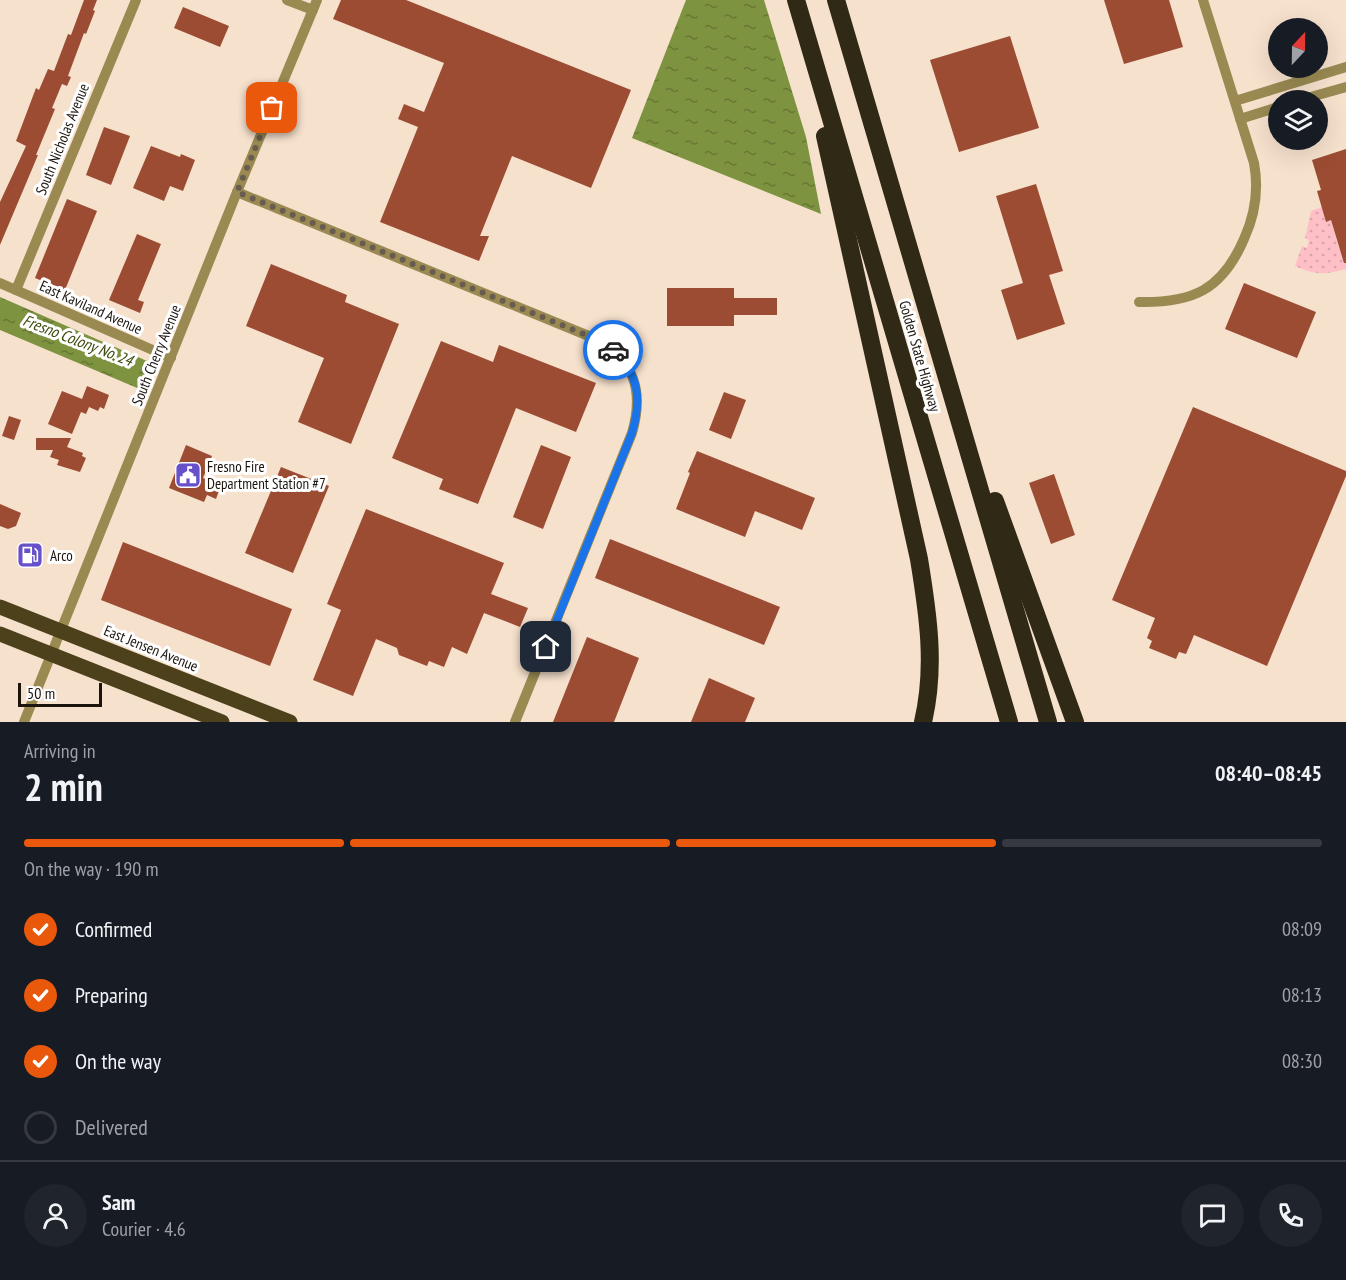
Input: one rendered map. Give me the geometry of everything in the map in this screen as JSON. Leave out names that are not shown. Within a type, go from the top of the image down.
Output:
[{"type":"highway","points":[[795,0],[919,560],[930,629],[929,683],[923,722]]},
{"type":"highway","name":"Golden State Highway","points":[[795,0],[1009,722]]},
{"type":"highway","name":"Golden State Highway","points":[[836,0],[1048,722]]},
{"type":"highway","points":[[956,405],[1012,546],[1075,722]]},
{"type":"main road","name":"East Jensen Avenue","points":[[0,607],[290,722]]},
{"type":"main road","points":[[0,634],[222,722]]},
{"type":"street","name":"South Nicholas Avenue","points":[[16,290],[136,0]]},
{"type":"street","points":[[287,0],[315,5]]},
{"type":"street","points":[[1139,302],[1174,300],[1198,292],[1219,279],[1235,260],[1249,229],[1256,202],[1254,163],[1203,0]]},
{"type":"street","name":"South Cherry Avenue","points":[[24,722],[237,192],[315,5]]},
{"type":"street","points":[[1235,101],[1346,67]]},
{"type":"street","points":[[1328,92],[1346,87]]},
{"type":"street","points":[[1240,119],[1268,110]]},
{"type":"street","points":[[237,192],[596,339],[618,355],[631,373],[639,402],[632,433],[515,722]]},
{"type":"street","name":"East Kaviland Avenue","points":[[0,283],[171,358]]},
{"type":"shaded area","points":[[1322,207],[1326,221],[1331,220],[1339,249],[1346,247],[1346,269],[1320,273],[1295,266],[1302,246],[1307,248],[1309,240],[1305,238],[1311,211]]},
{"type":"water","points":[[686,0],[764,0],[806,137],[821,214],[632,138]]},
{"type":"water","name":"Fresno Colony No. 24","points":[[0,297],[147,361],[149,376],[145,386],[142,390],[0,330]]},
{"type":"building","points":[[84,0],[97,0],[93,10],[95,11],[68,76],[71,77],[67,86],[62,84],[52,108],[55,109],[36,155],[38,155],[0,245],[0,202],[26,146],[16,141],[36,88],[39,90],[48,69],[54,71]]},
{"type":"building","points":[[341,0],[406,0],[631,90],[591,188],[512,156],[480,236],[489,236],[479,261],[380,222],[418,127],[398,119],[404,104],[424,112],[444,63],[333,19]]},
{"type":"building","points":[[1104,0],[1169,0],[1183,47],[1124,64]]},
{"type":"building","points":[[183,7],[229,26],[220,47],[174,28]]},
{"type":"building","points":[[1010,36],[1039,128],[959,152],[930,60]]},
{"type":"building","points":[[104,127],[130,136],[111,185],[86,175]]},
{"type":"building","points":[[151,146],[195,160],[183,191],[170,186],[164,201],[133,188]]},
{"type":"building","points":[[1346,149],[1346,263],[1344,263],[1331,220],[1326,222],[1317,191],[1321,190],[1312,160]]},
{"type":"building","points":[[1036,184],[1063,271],[1049,275],[1065,324],[1017,340],[1001,290],[1023,283],[996,196]]},
{"type":"building","points":[[67,199],[97,211],[65,290],[35,278]]},
{"type":"building","points":[[137,234],[161,244],[138,300],[144,302],[140,313],[109,300]]},
{"type":"building","points":[[271,264],[347,295],[345,302],[399,324],[351,444],[298,422],[324,358],[246,326]]},
{"type":"building","points":[[1244,283],[1316,312],[1297,358],[1225,329]]},
{"type":"building","points":[[667,288],[734,288],[734,298],[777,298],[777,315],[734,315],[734,326],[667,326]]},
{"type":"building","points":[[441,341],[493,362],[499,345],[596,383],[576,432],[516,408],[478,504],[439,489],[443,479],[392,458]]},
{"type":"building","points":[[87,386],[109,395],[104,409],[100,407],[98,411],[89,407],[86,414],[81,412],[72,434],[48,424],[62,391],[82,399]]},
{"type":"building","points":[[724,392],[746,400],[731,439],[709,430]]},
{"type":"building","points":[[1193,407],[1346,471],[1346,476],[1267,666],[1194,635],[1186,654],[1179,652],[1176,659],[1149,648],[1152,641],[1147,638],[1155,618],[1112,600]]},
{"type":"building","points":[[9,416],[21,420],[14,440],[2,436]]},
{"type":"building","points":[[36,438],[71,438],[67,447],[83,453],[82,456],[86,458],[80,472],[57,465],[59,460],[50,457],[53,450],[36,450]]},
{"type":"building","points":[[186,445],[212,456],[203,478],[221,485],[216,499],[207,495],[204,502],[169,488]]},
{"type":"building","points":[[541,445],[571,457],[543,529],[513,517]]},
{"type":"building","points":[[697,451],[815,498],[802,530],[755,511],[745,537],[676,509]]},
{"type":"building","points":[[281,467],[329,486],[293,573],[245,553]]},
{"type":"building","points":[[1054,474],[1075,535],[1051,544],[1029,483]]},
{"type":"building","points":[[0,504],[21,513],[16,526],[8,529],[0,526]]},
{"type":"building","points":[[366,509],[504,563],[491,594],[528,608],[520,627],[484,613],[467,654],[452,647],[444,667],[429,661],[427,666],[399,655],[397,648],[376,639],[353,696],[313,680],[341,610],[327,604]]},
{"type":"building","points":[[610,539],[780,607],[764,645],[595,578]]},
{"type":"building","points":[[123,542],[292,609],[270,666],[101,600]]},
{"type":"building","points":[[587,637],[639,658],[614,722],[553,722]]},
{"type":"building","points":[[709,678],[755,698],[745,722],[691,722]]},
{"type":"way so far","points":[[272,108],[237,192],[596,339],[613,350]]},
{"type":"place","name":"Fresno Fire Department Station #7","points":[[188,475]]},
{"type":"place","name":"Arco","points":[[30,555]]},
{"type":"route","points":[[546,647],[638,414],[639,402],[635,382],[626,365],[613,350]]}]
